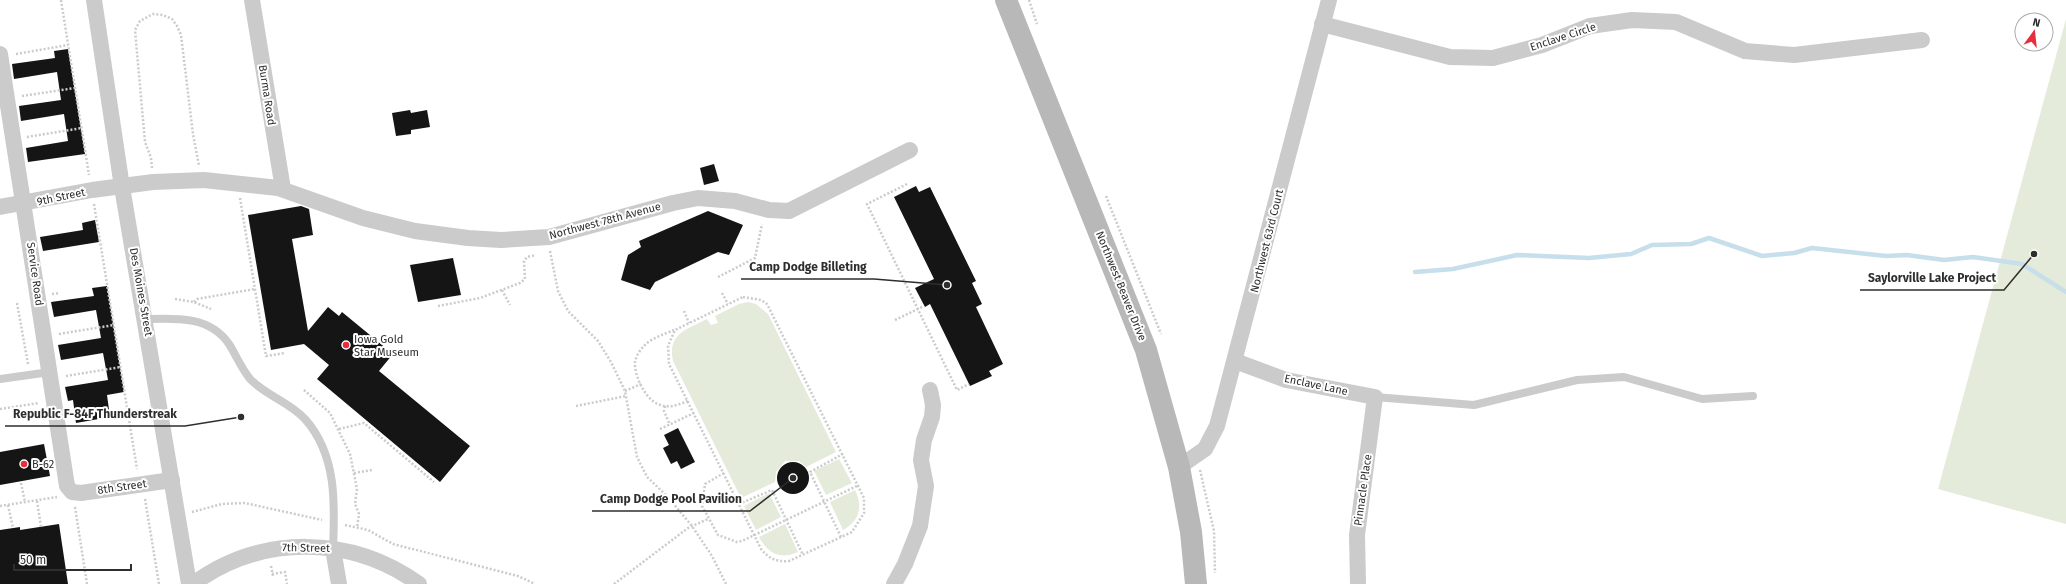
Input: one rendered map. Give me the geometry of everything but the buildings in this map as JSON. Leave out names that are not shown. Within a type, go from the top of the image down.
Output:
[{"type":"main road","name":"Northwest Beaver Drive","points":[[1006,0],[1146,350],[1188,461],[1191,532],[1205,580]]},
{"type":"street","name":"Des Moines Street","points":[[94,0],[122,186],[146,319],[189,584]]},
{"type":"street","name":"Burma Road","points":[[252,0],[283,189]]},
{"type":"street","name":"Northwest 63rd Court","points":[[1188,461],[1205,449],[1218,426],[1329,0]]},
{"type":"street","name":"Enclave Circle","points":[[1322,24],[1450,57],[1493,58],[1542,45],[1590,26],[1632,20],[1676,22],[1745,51],[1794,55],[1922,40]]},
{"type":"street","name":"Service Road","points":[[0,55],[68,498]]},
{"type":"street","name":"Northwest 78th Avenue","points":[[122,186],[153,182],[204,180],[283,189],[363,218],[415,231],[468,238],[501,240],[549,237],[673,203],[698,198],[735,201],[765,210],[789,211],[910,150]]},
{"type":"street","name":"9th Street","points":[[0,207],[122,186]]},
{"type":"street","name":"Enclave Lane","points":[[1235,361],[1286,380],[1375,397]]},
{"type":"street","points":[[894,584],[905,564],[920,526],[926,486],[921,460],[924,440],[932,417],[933,405],[930,390]]},
{"type":"street","name":"Pinnacle Place","points":[[1358,584],[1357,535],[1375,397]]},
{"type":"street","name":"8th Street","points":[[68,498],[81,493],[172,480]]},
{"type":"street","name":"7th Street","points":[[193,584],[205,575],[238,558],[276,548],[297,546],[333,548],[361,555],[395,569],[420,584]]},
{"type":"street","points":[[333,548],[339,584]]},
{"type":"lane","points":[[146,319],[178,318],[194,321],[212,328],[227,342],[250,379],[262,390],[280,399],[305,419],[328,458],[336,507],[333,548]]},
{"type":"lane","points":[[0,379],[30,375],[50,375]]},
{"type":"lane","points":[[1375,397],[1474,406],[1577,380],[1624,377],[1702,399],[1753,396]]},
{"type":"path","points":[[61,0],[121,367],[159,584]]},
{"type":"path","points":[[153,182],[151,158],[145,142],[135,30],[140,21],[153,14],[163,15],[172,19],[181,35],[192,134],[204,180]]},
{"type":"path","points":[[0,55],[68,45]]},
{"type":"path","points":[[7,98],[75,88]]},
{"type":"path","points":[[14,139],[82,128]]},
{"type":"path","points":[[238,183],[266,356],[285,353]]},
{"type":"path","points":[[907,184],[867,204],[957,390],[969,384]]},
{"type":"path","points":[[718,277],[755,258],[765,210]]},
{"type":"path","points":[[544,252],[550,251],[558,291],[568,311],[598,341],[611,362],[625,391],[637,457],[647,477],[667,496],[692,526],[712,556],[726,584]]},
{"type":"path","points":[[438,306],[480,298],[520,283],[525,279],[524,260],[539,254]]},
{"type":"path","points":[[194,302],[197,299],[255,289]]},
{"type":"path","points":[[502,290],[510,304]]},
{"type":"path","points":[[722,293],[728,304]]},
{"type":"path","points":[[675,330],[668,346],[669,364],[724,473],[761,549],[766,555],[781,562],[789,561],[852,532],[856,527],[864,513],[864,498],[859,485],[767,304],[761,300],[743,297],[649,341],[641,350],[635,364],[644,392],[653,401],[665,406],[673,407],[688,402]]},
{"type":"path","points":[[175,299],[194,302],[212,308]]},
{"type":"path","points":[[17,303],[30,375]]},
{"type":"path","points":[[895,320],[924,306]]},
{"type":"path","points":[[684,311],[689,323]]},
{"type":"path","points":[[44,336],[114,324]]},
{"type":"path","points":[[50,375],[121,367]]},
{"type":"path","points":[[625,391],[641,384]]},
{"type":"path","points":[[304,390],[319,400],[330,413],[350,454],[357,489],[355,504],[359,514],[357,528]]},
{"type":"path","points":[[576,406],[626,396]]},
{"type":"path","points":[[0,409],[54,400]]},
{"type":"path","points":[[665,406],[664,411],[670,425]]},
{"type":"path","points":[[660,429],[694,413]]},
{"type":"path","points":[[339,429],[364,423],[434,482]]},
{"type":"path","points":[[841,537],[810,472],[843,454]]},
{"type":"path","points":[[1188,461],[1213,524],[1205,580]]},
{"type":"path","points":[[354,473],[372,470]]},
{"type":"path","points":[[724,473],[705,484],[702,506],[718,535],[726,539],[742,541],[859,485]]},
{"type":"path","points":[[21,483],[25,502]]},
{"type":"path","points":[[739,504],[772,490],[804,555]]},
{"type":"path","points":[[0,506],[37,500],[68,498],[87,584]]},
{"type":"path","points":[[37,500],[41,527]]},
{"type":"path","points":[[178,516],[222,504],[245,503],[368,530],[393,544],[518,576],[535,584]]},
{"type":"path","points":[[8,505],[13,528]]},
{"type":"path","points":[[614,584],[692,526],[708,519]]},
{"type":"path","points":[[272,574],[286,572],[287,584]]},
{"type":"green space","points":[[2066,19],[2066,524],[1938,489]]},
{"type":"green space","points":[[748,302],[756,304],[768,314],[836,452],[806,467],[799,461],[785,461],[776,472],[775,482],[741,498],[673,361],[672,352],[673,344],[676,338],[686,330],[707,319],[711,325],[718,323],[715,316],[739,304]]},
{"type":"green space","points":[[839,459],[852,483],[826,495],[814,471]]},
{"type":"green space","points":[[855,490],[859,502],[858,513],[853,522],[843,530],[830,502]]},
{"type":"green space","points":[[769,493],[781,517],[756,530],[744,506]]},
{"type":"green space","points":[[785,524],[798,552],[786,555],[775,554],[766,548],[759,537]]},
{"type":"waterway","points":[[1415,272],[1453,269],[1517,255],[1589,258],[1631,254],[1652,245],[1691,244],[1709,238],[1762,256],[1794,253],[1812,248],[1886,256],[1907,255],[1944,260],[1973,257],[2022,264],[2066,292]]},
{"type":"place","name":"Saylorville Lake Project","points":[[2034,254]]},
{"type":"place","name":"Camp Dodge Billeting","points":[[947,285]]},
{"type":"place","name":"Iowa Gold Star Museum","points":[[346,345]]},
{"type":"place","name":"Republic F-84F Thunderstreak","points":[[241,417]]},
{"type":"place","name":"B-62","points":[[24,464]]},
{"type":"place","name":"Camp Dodge Pool Pavilion","points":[[793,478]]}]
